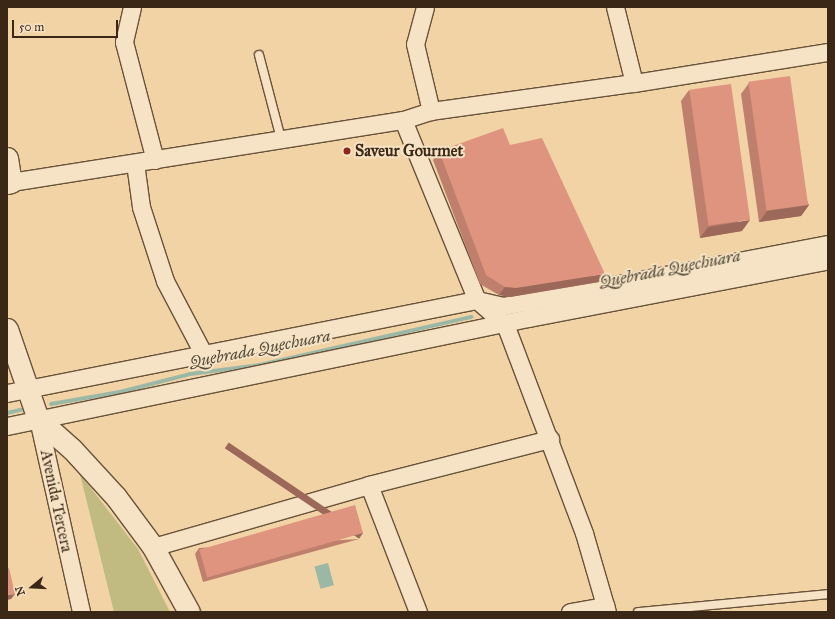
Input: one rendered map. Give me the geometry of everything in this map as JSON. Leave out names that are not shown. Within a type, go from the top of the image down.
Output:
[{"type":"street","points":[[132,7],[124,42],[154,160]]},
{"type":"street","points":[[425,7],[415,44],[431,111]]},
{"type":"street","points":[[615,7],[634,83]]},
{"type":"street","points":[[7,158],[9,183],[403,120],[431,111],[634,83],[828,52]]},
{"type":"street","points":[[403,120],[477,300],[505,324],[550,439],[584,533],[606,609],[570,612]]},
{"type":"street","points":[[135,163],[141,207],[165,282],[204,355]]},
{"type":"street","points":[[7,393],[30,390],[477,300],[503,306],[828,244]]},
{"type":"street","points":[[7,426],[505,324],[828,260]]},
{"type":"street","name":"Avenida Tercera","points":[[7,329],[30,390],[38,419],[81,612]]},
{"type":"street","points":[[38,419],[72,449],[116,497],[153,547],[188,612]]},
{"type":"street","points":[[153,547],[369,485],[550,439]]},
{"type":"street","points":[[369,485],[418,612]]},
{"type":"lane","points":[[259,55],[281,139]]},
{"type":"lane","points":[[638,612],[828,594]]},
{"type":"shaded area","points":[[80,474],[138,549],[170,612],[114,612]]},
{"type":"shaded area","points":[[328,563],[334,585],[320,589],[314,567]]},
{"type":"building","points":[[790,76],[808,205],[767,211],[748,82]]},
{"type":"building","points":[[731,84],[750,220],[708,226],[689,90]]},
{"type":"building","points":[[503,128],[510,145],[542,138],[605,274],[516,288],[505,287],[486,275],[439,151]]},
{"type":"building","points":[[355,505],[363,533],[207,578],[199,550]]},
{"type":"building","points":[[9,568],[15,594],[7,595],[7,569]]},
{"type":"waterway","name":"Quebrada Quechuara","points":[[51,404],[120,392],[190,374],[260,365],[472,317]]},
{"type":"waterway","name":"Quebrada Quechuara","points":[[7,413],[24,409]]},
{"type":"place","name":"Saveur Gourmet","points":[[347,151]]}]
